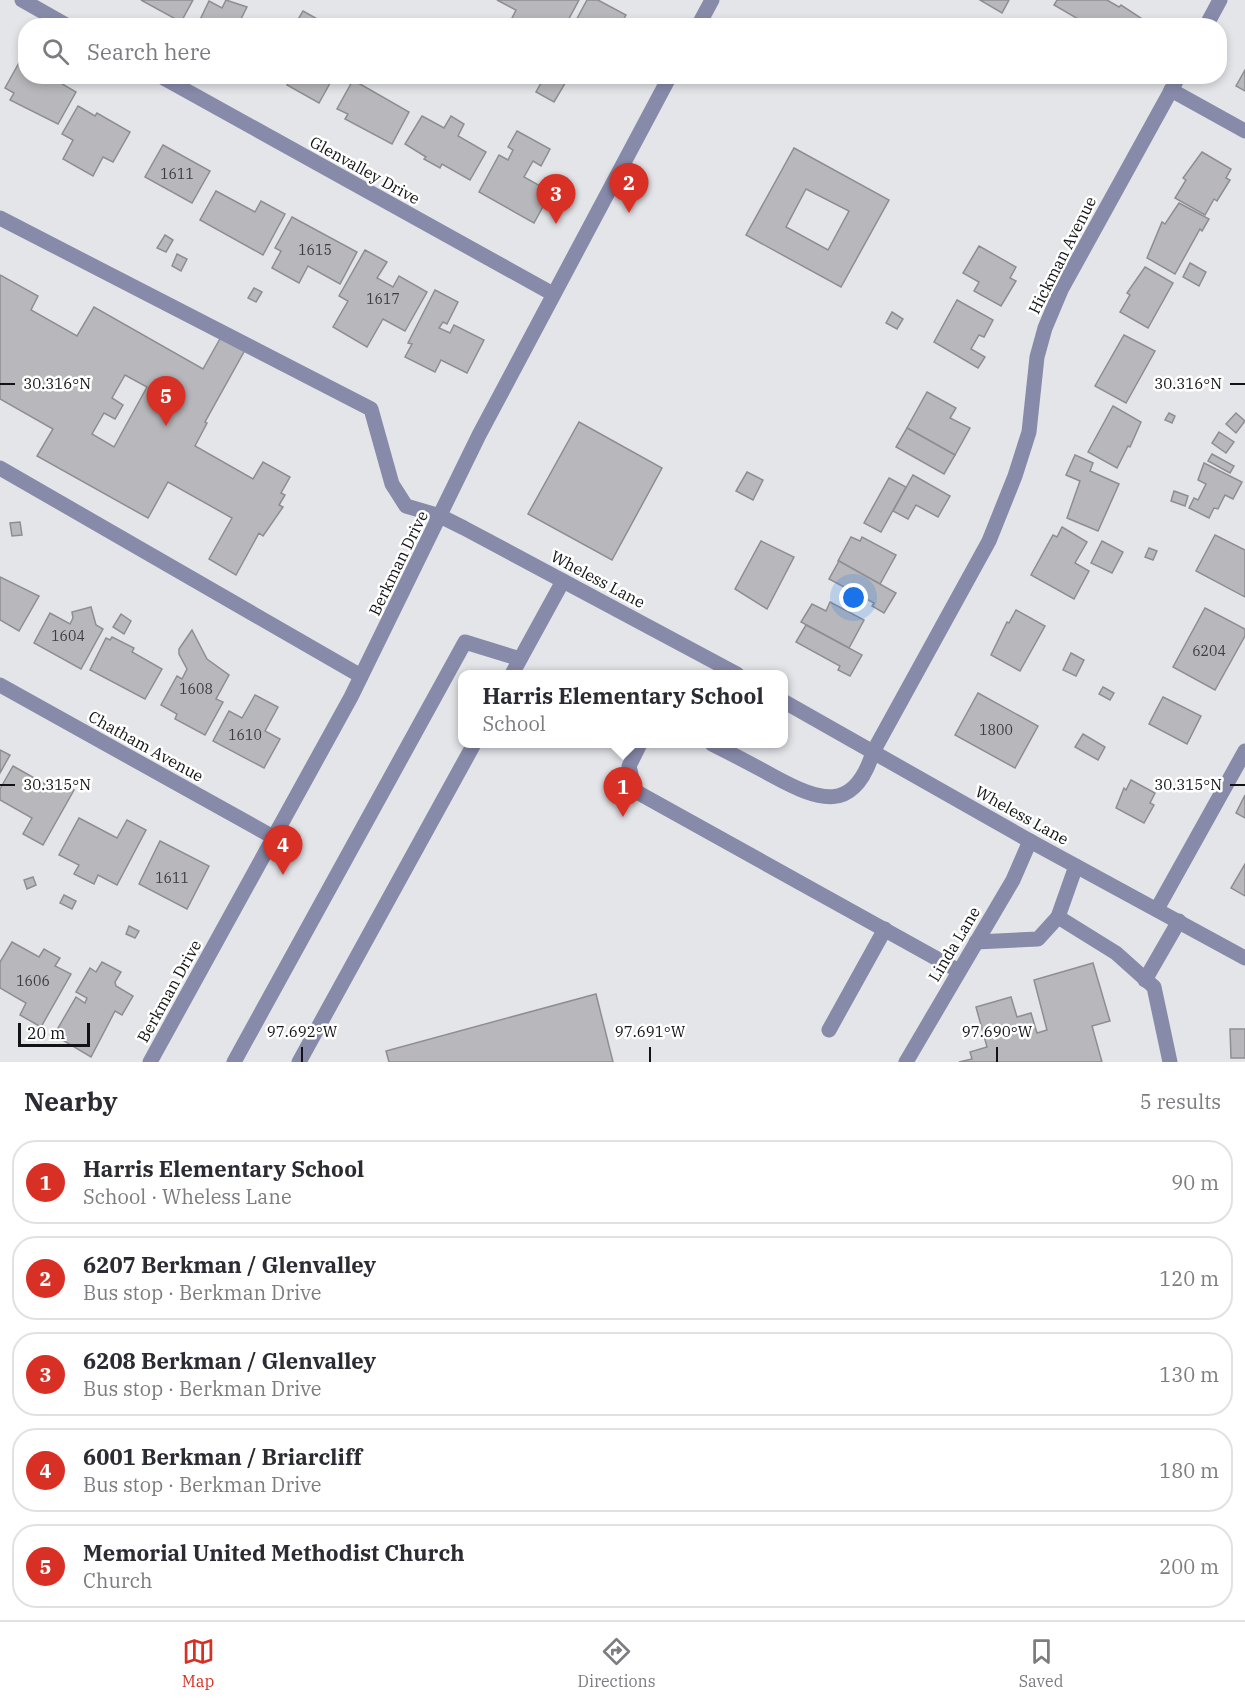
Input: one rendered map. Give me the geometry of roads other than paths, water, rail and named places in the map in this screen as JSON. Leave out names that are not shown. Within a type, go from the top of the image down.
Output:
[{"type":"street","points":[[22,0],[54,18]]},
{"type":"street","points":[[702,18],[711,0]]},
{"type":"street","points":[[1210,18],[1220,0]]},
{"type":"street","name":"Glenvalley Drive","points":[[174,84],[553,294]]},
{"type":"street","name":"Berkman Drive","points":[[150,1062],[275,838],[361,676],[479,435],[666,84]]},
{"type":"street","name":"Hickman Avenue","points":[[720,748],[806,794],[826,798],[848,793],[866,776],[873,752],[989,541],[1016,476],[1029,432],[1037,357],[1045,328],[1061,290],[1174,84]]},
{"type":"street","points":[[1176,84],[1245,131]]},
{"type":"street","name":"Wheless Lane","points":[[0,218],[371,409],[398,495],[406,506],[440,516],[728,670]]},
{"type":"street","points":[[0,468],[361,676]]},
{"type":"street","points":[[514,670],[563,581]]},
{"type":"street","points":[[234,1062],[465,642],[520,659]]},
{"type":"street","name":"Chatham Avenue","points":[[0,685],[275,838]]},
{"type":"street","name":"Wheless Lane","points":[[788,704],[1030,841],[1245,958]]},
{"type":"street","points":[[299,1062],[472,748]]},
{"type":"street","points":[[638,748],[629,766],[635,791],[959,971]]},
{"type":"street","points":[[1157,909],[1245,751]]},
{"type":"street","name":"Linda Lane","points":[[906,1062],[1013,880],[1030,841]]},
{"type":"street","points":[[976,942],[1038,939],[1058,917],[1076,866]]},
{"type":"street","points":[[1058,917],[1116,953],[1154,987],[1170,1062]]},
{"type":"street","points":[[1145,980],[1179,921]]},
{"type":"street","points":[[829,1030],[885,929]]},
{"type":"place","name":"6207 Berkman / Glenvalley","points":[[629,213]]},
{"type":"place","name":"6208 Berkman / Glenvalley","points":[[556,224]]},
{"type":"place","name":"Memorial United Methodist Church","points":[[166,426]]},
{"type":"place","name":"Harris Elementary School","points":[[623,817]]},
{"type":"place","name":"6001 Berkman / Briarcliff","points":[[283,875]]}]
